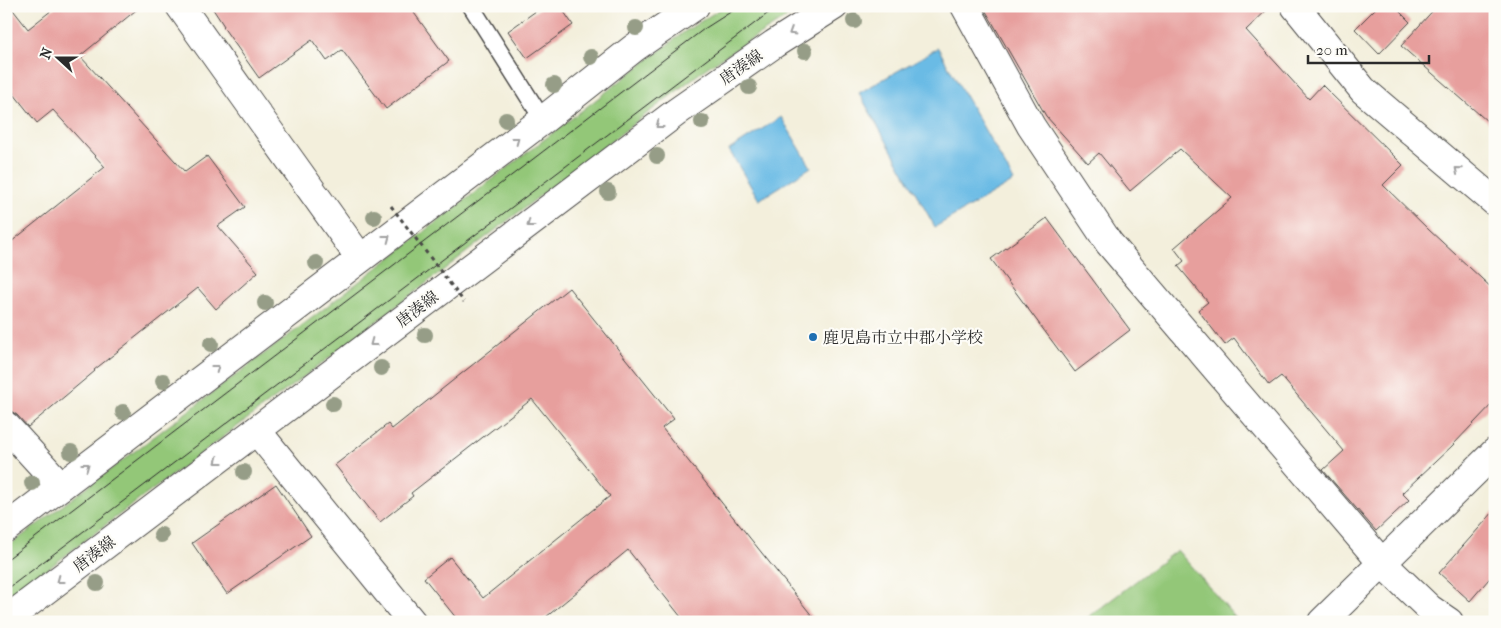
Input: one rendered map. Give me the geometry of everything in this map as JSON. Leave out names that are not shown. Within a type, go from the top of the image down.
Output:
[{"type":"street","points":[[180,6],[360,258]]},
{"type":"street","points":[[6,528],[543,120],[634,48],[695,6]]},
{"type":"street","name":"唐湊線","points":[[6,620],[678,111],[774,44],[834,6]]},
{"type":"street","points":[[965,6],[1031,126],[1109,243],[1382,563],[1430,610],[1450,622]]},
{"type":"street","points":[[1295,6],[1363,90],[1495,202]]},
{"type":"street","points":[[6,426],[61,486]]},
{"type":"street","points":[[257,431],[412,622]]},
{"type":"street","points":[[1322,622],[1495,452]]},
{"type":"lane","points":[[471,6],[543,120]]},
{"type":"path","points":[[392,206],[464,302]]},
{"type":"green space","points":[[725,6],[805,6],[709,66],[325,361],[6,601],[6,548],[300,327],[684,32]]},
{"type":"green space","points":[[1177,550],[1239,622],[1082,622]]},
{"type":"water","points":[[938,48],[1014,181],[935,227],[859,93]]},
{"type":"water","points":[[781,117],[811,167],[759,200],[729,150]]},
{"type":"building","points":[[6,6],[10,6],[28,29],[57,6],[141,6],[80,56],[185,172],[207,156],[245,207],[218,226],[258,272],[216,309],[198,288],[94,370],[28,427],[17,415],[11,411],[6,411],[6,246],[105,167],[53,110],[37,123],[6,84]]},
{"type":"building","points":[[211,6],[409,6],[449,61],[386,109],[342,50],[327,61],[312,40],[259,78],[223,27]]},
{"type":"building","points":[[543,6],[560,6],[573,25],[527,58],[508,31]]},
{"type":"building","points":[[983,6],[1271,6],[1246,30],[1309,99],[1322,85],[1403,165],[1383,185],[1495,291],[1495,401],[1452,446],[1402,493],[1409,500],[1376,531],[1323,470],[1344,451],[1281,376],[1269,385],[1234,338],[1225,345],[1198,310],[1208,302],[1178,266],[1184,261],[1174,248],[1232,198],[1180,149],[1130,191],[1099,153],[1088,163],[1046,116]]},
{"type":"building","points":[[1378,6],[1394,6],[1410,22],[1379,54],[1355,29]]},
{"type":"building","points":[[1437,6],[1495,6],[1495,128],[1401,46]]},
{"type":"building","points":[[1047,218],[1130,330],[1075,372],[991,259]]},
{"type":"building","points":[[569,288],[674,419],[662,428],[817,622],[685,622],[628,550],[540,622],[453,622],[457,619],[424,578],[450,557],[483,598],[610,496],[532,399],[411,493],[413,496],[380,522],[335,465],[388,424],[392,429]]},
{"type":"building","points":[[276,484],[311,536],[227,594],[192,543]]},
{"type":"building","points":[[1495,510],[1495,572],[1470,601],[1439,573]]},
{"type":"tram line","points":[[6,560],[704,29],[740,6]]},
{"type":"tram line","points":[[6,590],[780,6]]},
{"type":"place","name":"鹿児島市立中郡小学校","points":[[813,337]]}]
